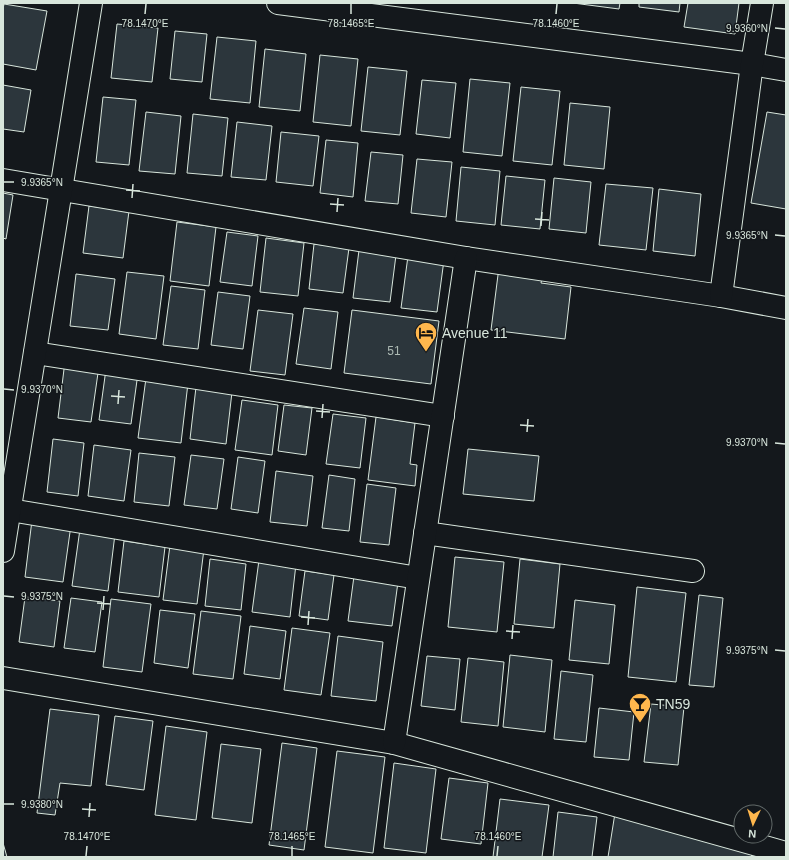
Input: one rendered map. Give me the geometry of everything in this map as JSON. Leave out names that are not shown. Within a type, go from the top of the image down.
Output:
[{"type":"street","points":[[3,551],[91,3]]},
{"type":"street","points":[[278,3],[752,64],[786,70]]},
{"type":"street","points":[[721,296],[752,64],[762,3]]},
{"type":"street","points":[[3,180],[466,258],[721,296],[786,308]]},
{"type":"street","points":[[394,743],[466,258]]},
{"type":"street","points":[[35,353],[442,416]]},
{"type":"street","points":[[10,510],[418,578]]},
{"type":"street","points":[[425,533],[693,571]]},
{"type":"street","points":[[3,678],[394,743],[786,853]]},
{"type":"building","points":[[573,3],[620,3],[619,9]]},
{"type":"building","points":[[639,3],[680,3],[679,12],[639,7]]},
{"type":"building","points":[[688,3],[739,3],[735,34],[684,27]]},
{"type":"building","points":[[4,4],[47,11],[36,70],[3,64]]},
{"type":"building","points":[[117,24],[158,28],[152,82],[111,78]]},
{"type":"building","points":[[175,31],[207,34],[202,82],[170,79]]},
{"type":"building","points":[[217,37],[256,41],[250,103],[210,99]]},
{"type":"building","points":[[265,49],[306,54],[300,111],[259,107]]},
{"type":"building","points":[[320,55],[358,59],[351,126],[313,122]]},
{"type":"building","points":[[368,67],[407,71],[400,135],[361,131]]},
{"type":"building","points":[[470,79],[510,83],[502,156],[463,152]]},
{"type":"building","points":[[422,80],[456,83],[450,138],[416,134]]},
{"type":"building","points":[[3,85],[31,90],[24,132],[3,129]]},
{"type":"building","points":[[521,87],[560,91],[552,165],[513,161]]},
{"type":"building","points":[[103,97],[136,100],[129,165],[96,162]]},
{"type":"building","points":[[570,103],[610,107],[604,169],[564,165]]},
{"type":"building","points":[[146,112],[181,116],[175,174],[139,171]]},
{"type":"building","points":[[767,112],[786,115],[786,209],[751,203]]},
{"type":"building","points":[[193,114],[228,118],[222,176],[187,173]]},
{"type":"building","points":[[237,122],[272,126],[266,180],[231,177]]},
{"type":"building","points":[[281,132],[319,136],[313,186],[276,182]]},
{"type":"building","points":[[326,140],[358,143],[353,197],[320,193]]},
{"type":"building","points":[[371,152],[403,155],[398,204],[365,201]]},
{"type":"building","points":[[417,159],[452,162],[446,217],[411,213]]},
{"type":"building","points":[[461,167],[500,171],[495,225],[456,221]]},
{"type":"building","points":[[506,176],[545,180],[540,229],[501,225]]},
{"type":"building","points":[[554,178],[591,182],[586,233],[549,229]]},
{"type":"building","points":[[606,184],[653,188],[646,250],[599,245]]},
{"type":"building","points":[[659,189],[701,194],[695,256],[653,251]]},
{"type":"building","points":[[3,193],[13,195],[6,239],[3,238]]},
{"type":"building","points":[[89,206],[129,211],[123,258],[83,253]]},
{"type":"building","points":[[177,222],[216,227],[209,286],[170,281]]},
{"type":"building","points":[[227,232],[258,236],[252,286],[220,282]]},
{"type":"building","points":[[266,238],[304,243],[298,296],[260,292]]},
{"type":"building","points":[[314,244],[349,248],[343,293],[309,289]]},
{"type":"building","points":[[359,250],[396,255],[390,302],[353,298]]},
{"type":"building","points":[[408,256],[444,260],[437,312],[401,308]]},
{"type":"building","points":[[499,267],[543,273],[541,283],[571,287],[565,339],[491,330]]},
{"type":"building","points":[[127,272],[164,276],[156,339],[119,334]]},
{"type":"building","points":[[76,274],[115,279],[108,330],[70,326]]},
{"type":"building","points":[[171,286],[205,290],[198,349],[163,345]]},
{"type":"building","points":[[218,292],[250,296],[243,349],[211,345]]},
{"type":"building","points":[[304,308],[338,312],[331,369],[296,364]]},
{"type":"building","points":[[258,310],[293,314],[285,375],[250,371]]},
{"type":"building","points":[[352,310],[439,321],[431,384],[344,373]]},
{"type":"building","points":[[65,361],[99,366],[91,422],[58,418]]},
{"type":"building","points":[[106,369],[138,373],[131,424],[99,420]]},
{"type":"building","points":[[146,378],[188,383],[181,443],[138,438]]},
{"type":"building","points":[[196,387],[232,392],[226,444],[190,439]]},
{"type":"building","points":[[242,400],[278,405],[272,455],[235,450]]},
{"type":"building","points":[[284,405],[312,408],[306,455],[278,451]]},
{"type":"building","points":[[333,414],[366,418],[360,468],[326,464]]},
{"type":"building","points":[[376,417],[415,423],[410,464],[417,465],[415,486],[368,480]]},
{"type":"building","points":[[53,439],[84,443],[78,496],[47,492]]},
{"type":"building","points":[[94,445],[131,450],[124,501],[88,496]]},
{"type":"building","points":[[468,449],[539,456],[534,501],[463,494]]},
{"type":"building","points":[[139,453],[175,457],[169,506],[134,502]]},
{"type":"building","points":[[191,455],[224,459],[217,509],[184,505]]},
{"type":"building","points":[[238,457],[265,461],[258,513],[231,509]]},
{"type":"building","points":[[276,471],[313,476],[307,526],[270,522]]},
{"type":"building","points":[[329,475],[355,479],[349,531],[322,528]]},
{"type":"building","points":[[367,484],[396,488],[389,545],[360,542]]},
{"type":"building","points":[[32,520],[71,525],[63,582],[25,577]]},
{"type":"building","points":[[80,529],[115,534],[108,591],[72,586]]},
{"type":"building","points":[[124,541],[165,547],[159,597],[118,592]]},
{"type":"building","points":[[170,545],[204,549],[197,604],[163,600]]},
{"type":"building","points":[[455,557],[504,562],[497,632],[448,627]]},
{"type":"building","points":[[210,559],[246,564],[241,610],[205,606]]},
{"type":"building","points":[[520,559],[560,564],[554,628],[514,624]]},
{"type":"building","points":[[259,560],[296,564],[290,617],[252,612]]},
{"type":"building","points":[[305,571],[334,575],[328,620],[299,616]]},
{"type":"building","points":[[354,576],[398,582],[392,626],[348,621]]},
{"type":"building","points":[[637,587],[686,593],[676,682],[628,677]]},
{"type":"building","points":[[699,595],[723,598],[714,687],[689,685]]},
{"type":"building","points":[[25,597],[60,601],[54,647],[19,642]]},
{"type":"building","points":[[71,598],[102,602],[95,652],[64,648]]},
{"type":"building","points":[[111,599],[151,604],[142,672],[103,667]]},
{"type":"building","points":[[575,600],[615,605],[609,664],[569,660]]},
{"type":"building","points":[[160,610],[195,614],[188,668],[154,663]]},
{"type":"building","points":[[201,611],[241,616],[233,679],[193,674]]},
{"type":"building","points":[[250,626],[286,631],[280,679],[244,674]]},
{"type":"building","points":[[292,628],[330,633],[321,695],[284,690]]},
{"type":"building","points":[[338,636],[383,642],[376,701],[331,696]]},
{"type":"building","points":[[510,655],[552,660],[545,732],[503,727]]},
{"type":"building","points":[[427,656],[460,659],[455,710],[421,706]]},
{"type":"building","points":[[468,658],[504,662],[498,726],[461,722]]},
{"type":"building","points":[[561,671],[593,675],[586,742],[554,739]]},
{"type":"building","points":[[651,704],[684,707],[678,765],[644,762]]},
{"type":"building","points":[[599,708],[634,712],[629,760],[594,757]]},
{"type":"building","points":[[50,709],[99,715],[91,786],[60,783],[55,815],[37,813]]},
{"type":"building","points":[[115,716],[153,721],[144,790],[106,785]]},
{"type":"building","points":[[166,726],[207,732],[196,820],[155,815]]},
{"type":"building","points":[[282,743],[317,748],[304,850],[269,845]]},
{"type":"building","points":[[221,744],[261,749],[252,823],[212,818]]},
{"type":"building","points":[[337,751],[385,757],[373,853],[325,847]]},
{"type":"building","points":[[394,763],[436,769],[426,853],[384,848]]},
{"type":"building","points":[[449,778],[488,783],[481,844],[441,839]]},
{"type":"building","points":[[500,799],[549,805],[542,857],[493,857]]},
{"type":"building","points":[[558,812],[597,817],[592,857],[553,857]]},
{"type":"building","points":[[615,813],[754,849],[751,857],[608,857]]},
{"type":"building","points":[[3,843],[7,857],[3,857]]},
{"type":"place","name":"Avenue 11","points":[[426,352]]},
{"type":"place","name":"TN59","points":[[640,724]]}]
